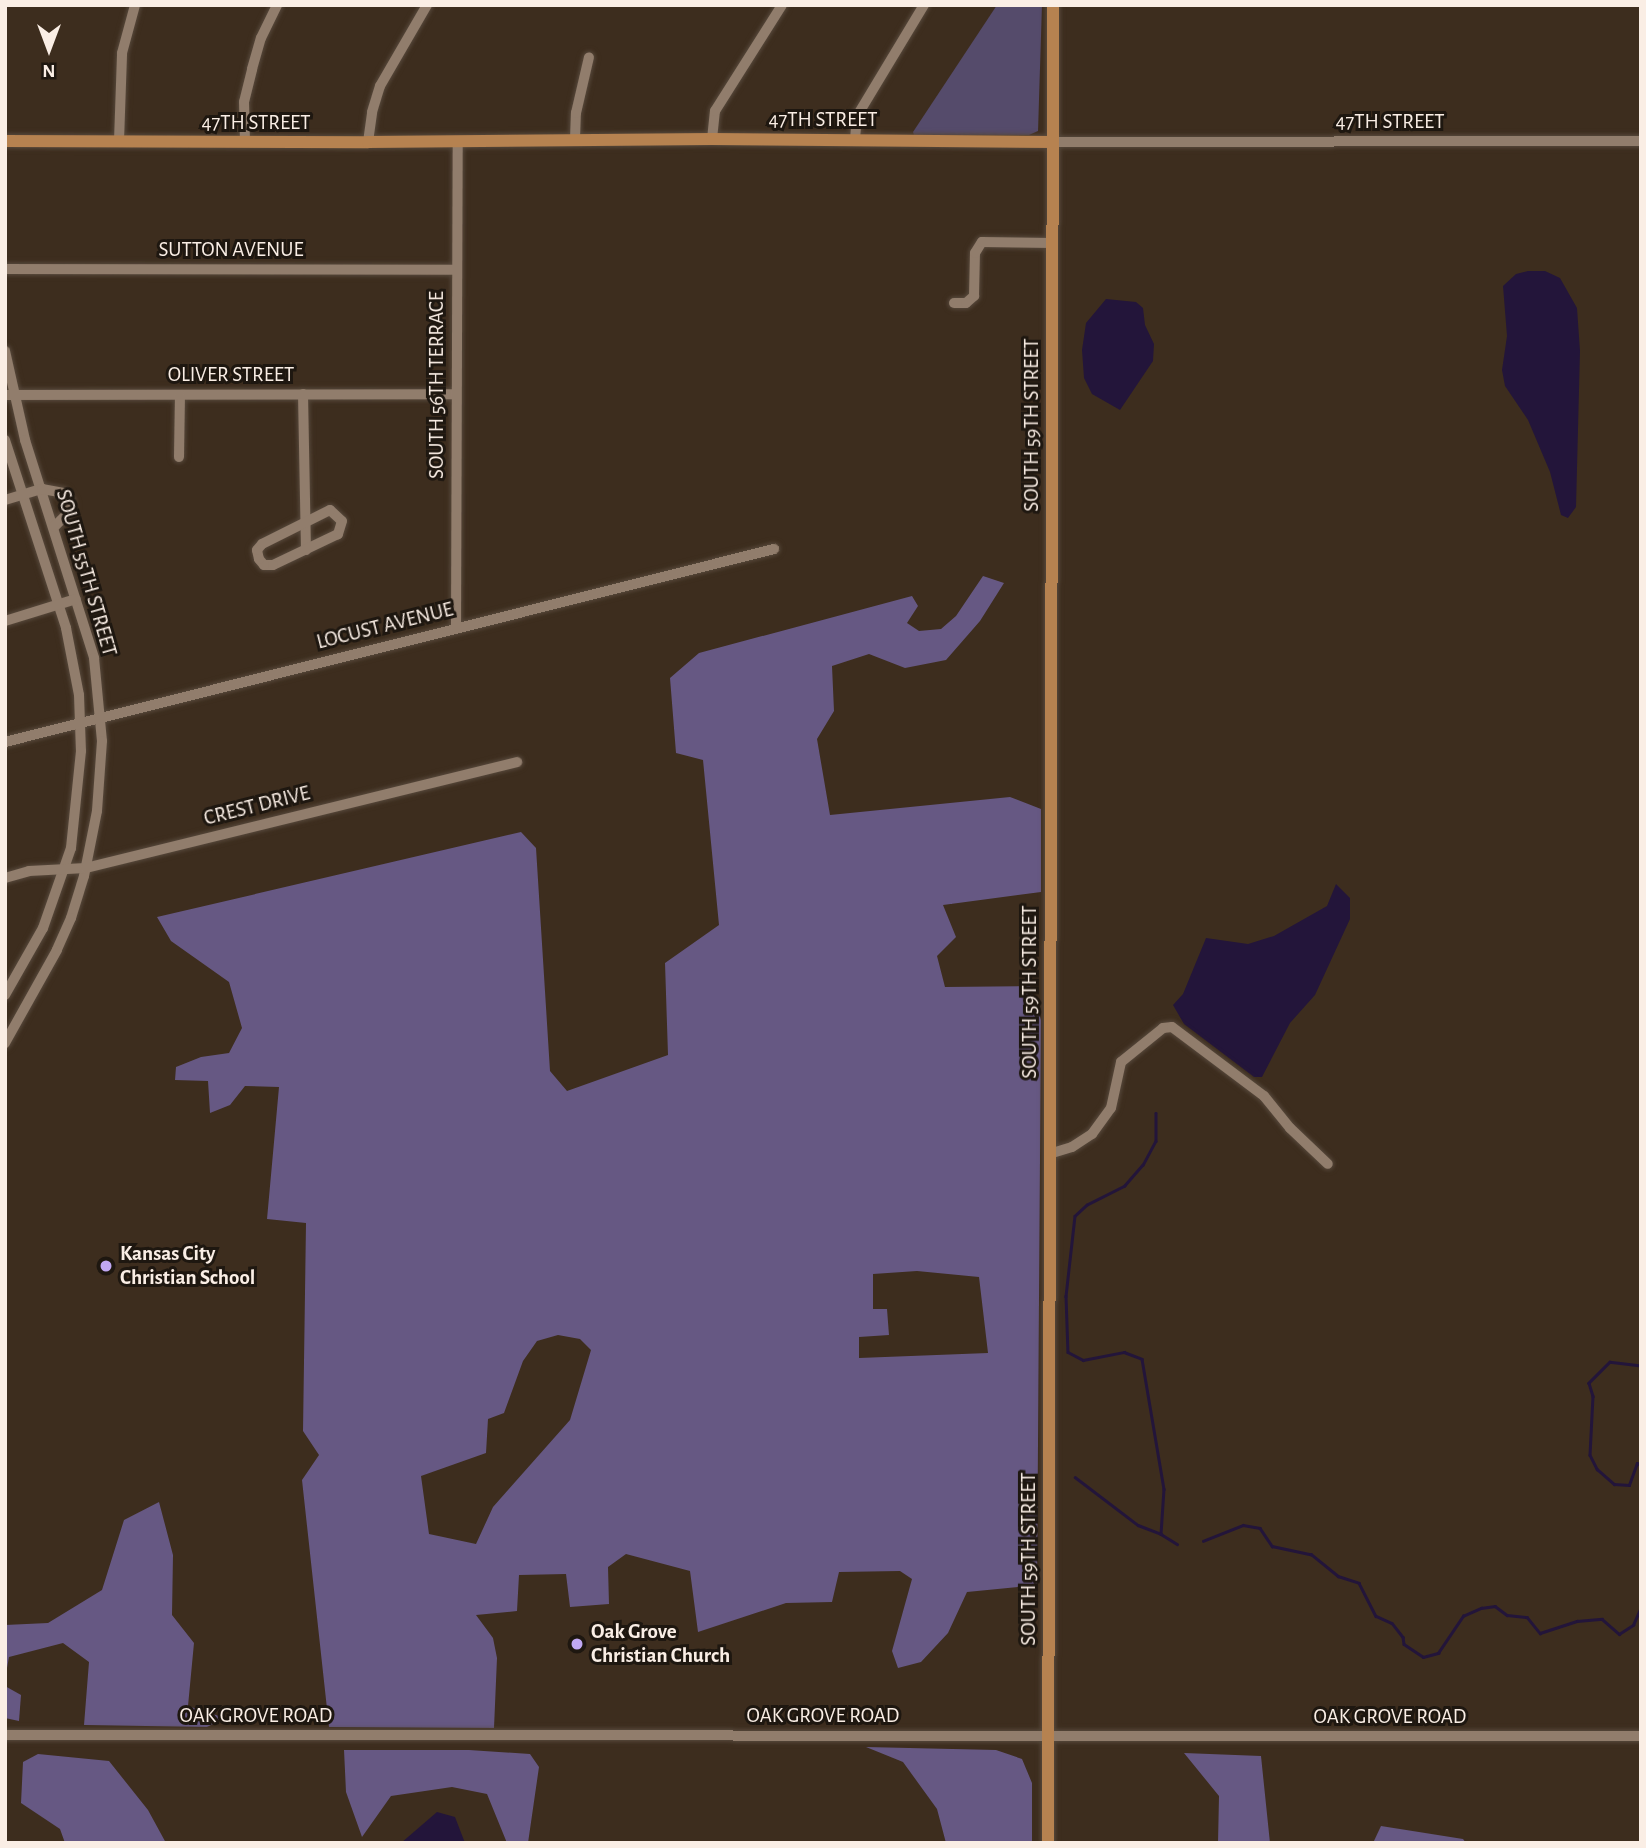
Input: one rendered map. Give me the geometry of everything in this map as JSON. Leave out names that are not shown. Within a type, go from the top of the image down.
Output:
[{"type":"main road","name":"SOUTH 59TH STREET","points":[[1048,1843],[1053,5]]},
{"type":"main road","name":"47TH STREET","points":[[5,141],[855,139],[1052,142]]},
{"type":"street","points":[[119,141],[122,53],[135,5]]},
{"type":"street","points":[[245,142],[244,102],[251,69],[261,38],[277,5]]},
{"type":"street","points":[[368,142],[372,112],[380,86],[427,5]]},
{"type":"street","points":[[712,139],[715,111],[782,5]]},
{"type":"street","points":[[855,139],[857,116],[924,5]]},
{"type":"street","points":[[575,139],[576,113],[589,57]]},
{"type":"street","name":"SOUTH 56TH TERRACE","points":[[456,628],[458,141]]},
{"type":"street","name":"47TH STREET","points":[[1052,142],[1641,141]]},
{"type":"street","points":[[954,303],[966,303],[974,296],[975,253],[982,242],[1052,243]]},
{"type":"street","name":"SUTTON AVENUE","points":[[5,270],[457,270]]},
{"type":"street","name":"SOUTH 55TH STREET","points":[[5,351],[9,394],[42,489],[94,658],[102,741],[97,811],[86,868],[57,950],[5,1043]]},
{"type":"street","name":"OLIVER STREET","points":[[9,394],[456,394]]},
{"type":"street","points":[[303,394],[306,550]]},
{"type":"street","points":[[179,457],[180,395]]},
{"type":"street","name":"SOUTH 55TH STREET","points":[[5,440],[76,670],[81,723],[75,822],[64,869],[43,928],[5,995]]},
{"type":"street","points":[[5,500],[42,489],[64,493],[69,503],[69,512],[54,527]]},
{"type":"street","points":[[330,510],[341,521],[338,534],[273,565],[264,565],[257,550],[272,538],[305,522],[330,510]]},
{"type":"street","name":"LOCUST AVENUE","points":[[5,742],[774,549]]},
{"type":"street","points":[[5,621],[76,599]]},
{"type":"street","name":"CREST DRIVE","points":[[5,878],[29,872],[86,868],[517,762]]},
{"type":"street","points":[[1049,1154],[1072,1147],[1092,1134],[1111,1108],[1121,1062],[1163,1028],[1172,1027],[1264,1096],[1290,1128],[1328,1164]]},
{"type":"street","name":"OAK GROVE ROAD","points":[[5,1735],[1641,1736]]},
{"type":"shaded area","points":[[997,5],[1042,5],[1038,131],[1029,135],[914,135],[913,132]]},
{"type":"shaded area","points":[[1545,271],[1560,278],[1577,308],[1580,351],[1576,507],[1568,518],[1561,515],[1550,472],[1528,420],[1505,386],[1502,370],[1507,336],[1503,286],[1516,274]]},
{"type":"shaded area","points":[[1106,299],[1136,302],[1143,308],[1145,325],[1154,344],[1153,361],[1120,410],[1092,394],[1084,378],[1082,350],[1086,323]]},
{"type":"shaded area","points":[[983,576],[1004,583],[980,621],[946,660],[905,668],[869,654],[832,666],[834,711],[817,739],[830,815],[1010,797],[1041,809],[1041,892],[943,905],[956,937],[937,956],[945,987],[1030,986],[1041,1020],[1037,1585],[967,1592],[948,1633],[921,1662],[898,1668],[892,1651],[912,1579],[900,1571],[839,1572],[832,1602],[786,1603],[698,1632],[690,1571],[626,1554],[608,1567],[609,1604],[570,1607],[566,1574],[519,1575],[517,1611],[476,1615],[493,1638],[497,1658],[494,1728],[329,1727],[302,1480],[319,1455],[303,1431],[306,1223],[267,1219],[279,1087],[245,1086],[230,1105],[210,1113],[208,1081],[175,1080],[176,1067],[201,1057],[229,1053],[242,1028],[229,982],[171,941],[157,917],[521,832],[536,848],[550,1071],[567,1091],[668,1055],[665,963],[719,925],[703,760],[676,753],[670,678],[699,653],[912,596],[918,606],[907,623],[919,631],[941,629],[956,616]],"holes":[[[917,1271],[979,1277],[988,1353],[859,1358],[859,1337],[889,1335],[887,1309],[873,1309],[873,1274]],[[558,1335],[580,1339],[591,1350],[570,1420],[493,1507],[476,1544],[429,1534],[421,1476],[486,1453],[488,1419],[504,1413],[523,1361],[537,1341]]]},
{"type":"shaded area","points":[[1336,884],[1350,898],[1350,919],[1315,995],[1290,1023],[1262,1077],[1254,1077],[1184,1024],[1173,1005],[1183,994],[1206,938],[1248,944],[1274,936],[1327,906]]},
{"type":"shaded area","points":[[159,1502],[173,1555],[172,1615],[194,1643],[188,1706],[225,1718],[207,1727],[84,1725],[89,1662],[63,1643],[9,1657],[5,1679],[5,1625],[48,1623],[102,1590],[124,1520]]},
{"type":"shaded area","points":[[5,1686],[21,1695],[19,1721],[5,1718]]},
{"type":"shaded area","points":[[866,1747],[996,1750],[1022,1759],[1032,1783],[1032,1843],[946,1843],[937,1809],[903,1762]]},
{"type":"shaded area","points":[[344,1750],[469,1750],[530,1754],[539,1767],[528,1843],[507,1843],[487,1794],[452,1787],[391,1796],[362,1837],[346,1792]]},
{"type":"shaded area","points":[[1184,1753],[1261,1756],[1270,1843],[1218,1843],[1219,1796]]},
{"type":"shaded area","points":[[38,1754],[109,1761],[148,1810],[166,1843],[65,1843],[60,1829],[21,1803],[23,1762]]},
{"type":"shaded area","points":[[437,1812],[455,1817],[465,1843],[401,1843]]},
{"type":"shaded area","points":[[1381,1826],[1463,1839],[1466,1843],[1373,1843]]},
{"type":"waterway","points":[[1156,1113],[1156,1141],[1143,1165],[1125,1186],[1087,1205],[1075,1216],[1066,1296],[1068,1352],[1083,1360],[1124,1352],[1142,1359],[1164,1489],[1161,1534],[1177,1544]]},
{"type":"waterway","points":[[1641,1366],[1610,1362],[1589,1383],[1593,1396],[1590,1455],[1597,1469],[1614,1484],[1629,1485],[1637,1463],[1641,1465]]},
{"type":"waterway","points":[[1075,1477],[1138,1525],[1161,1534]]},
{"type":"waterway","points":[[1203,1541],[1243,1525],[1260,1528],[1272,1546],[1311,1554],[1338,1576],[1359,1583],[1376,1616],[1392,1623],[1403,1637],[1404,1644],[1423,1657],[1438,1653],[1463,1616],[1481,1608],[1495,1606],[1507,1615],[1527,1617],[1540,1633],[1577,1621],[1602,1619],[1619,1634],[1633,1625],[1641,1607]]},
{"type":"place","name":"Kansas City Christian School","points":[[106,1266]]},
{"type":"place","name":"Oak Grove Christian Church","points":[[577,1644]]}]
